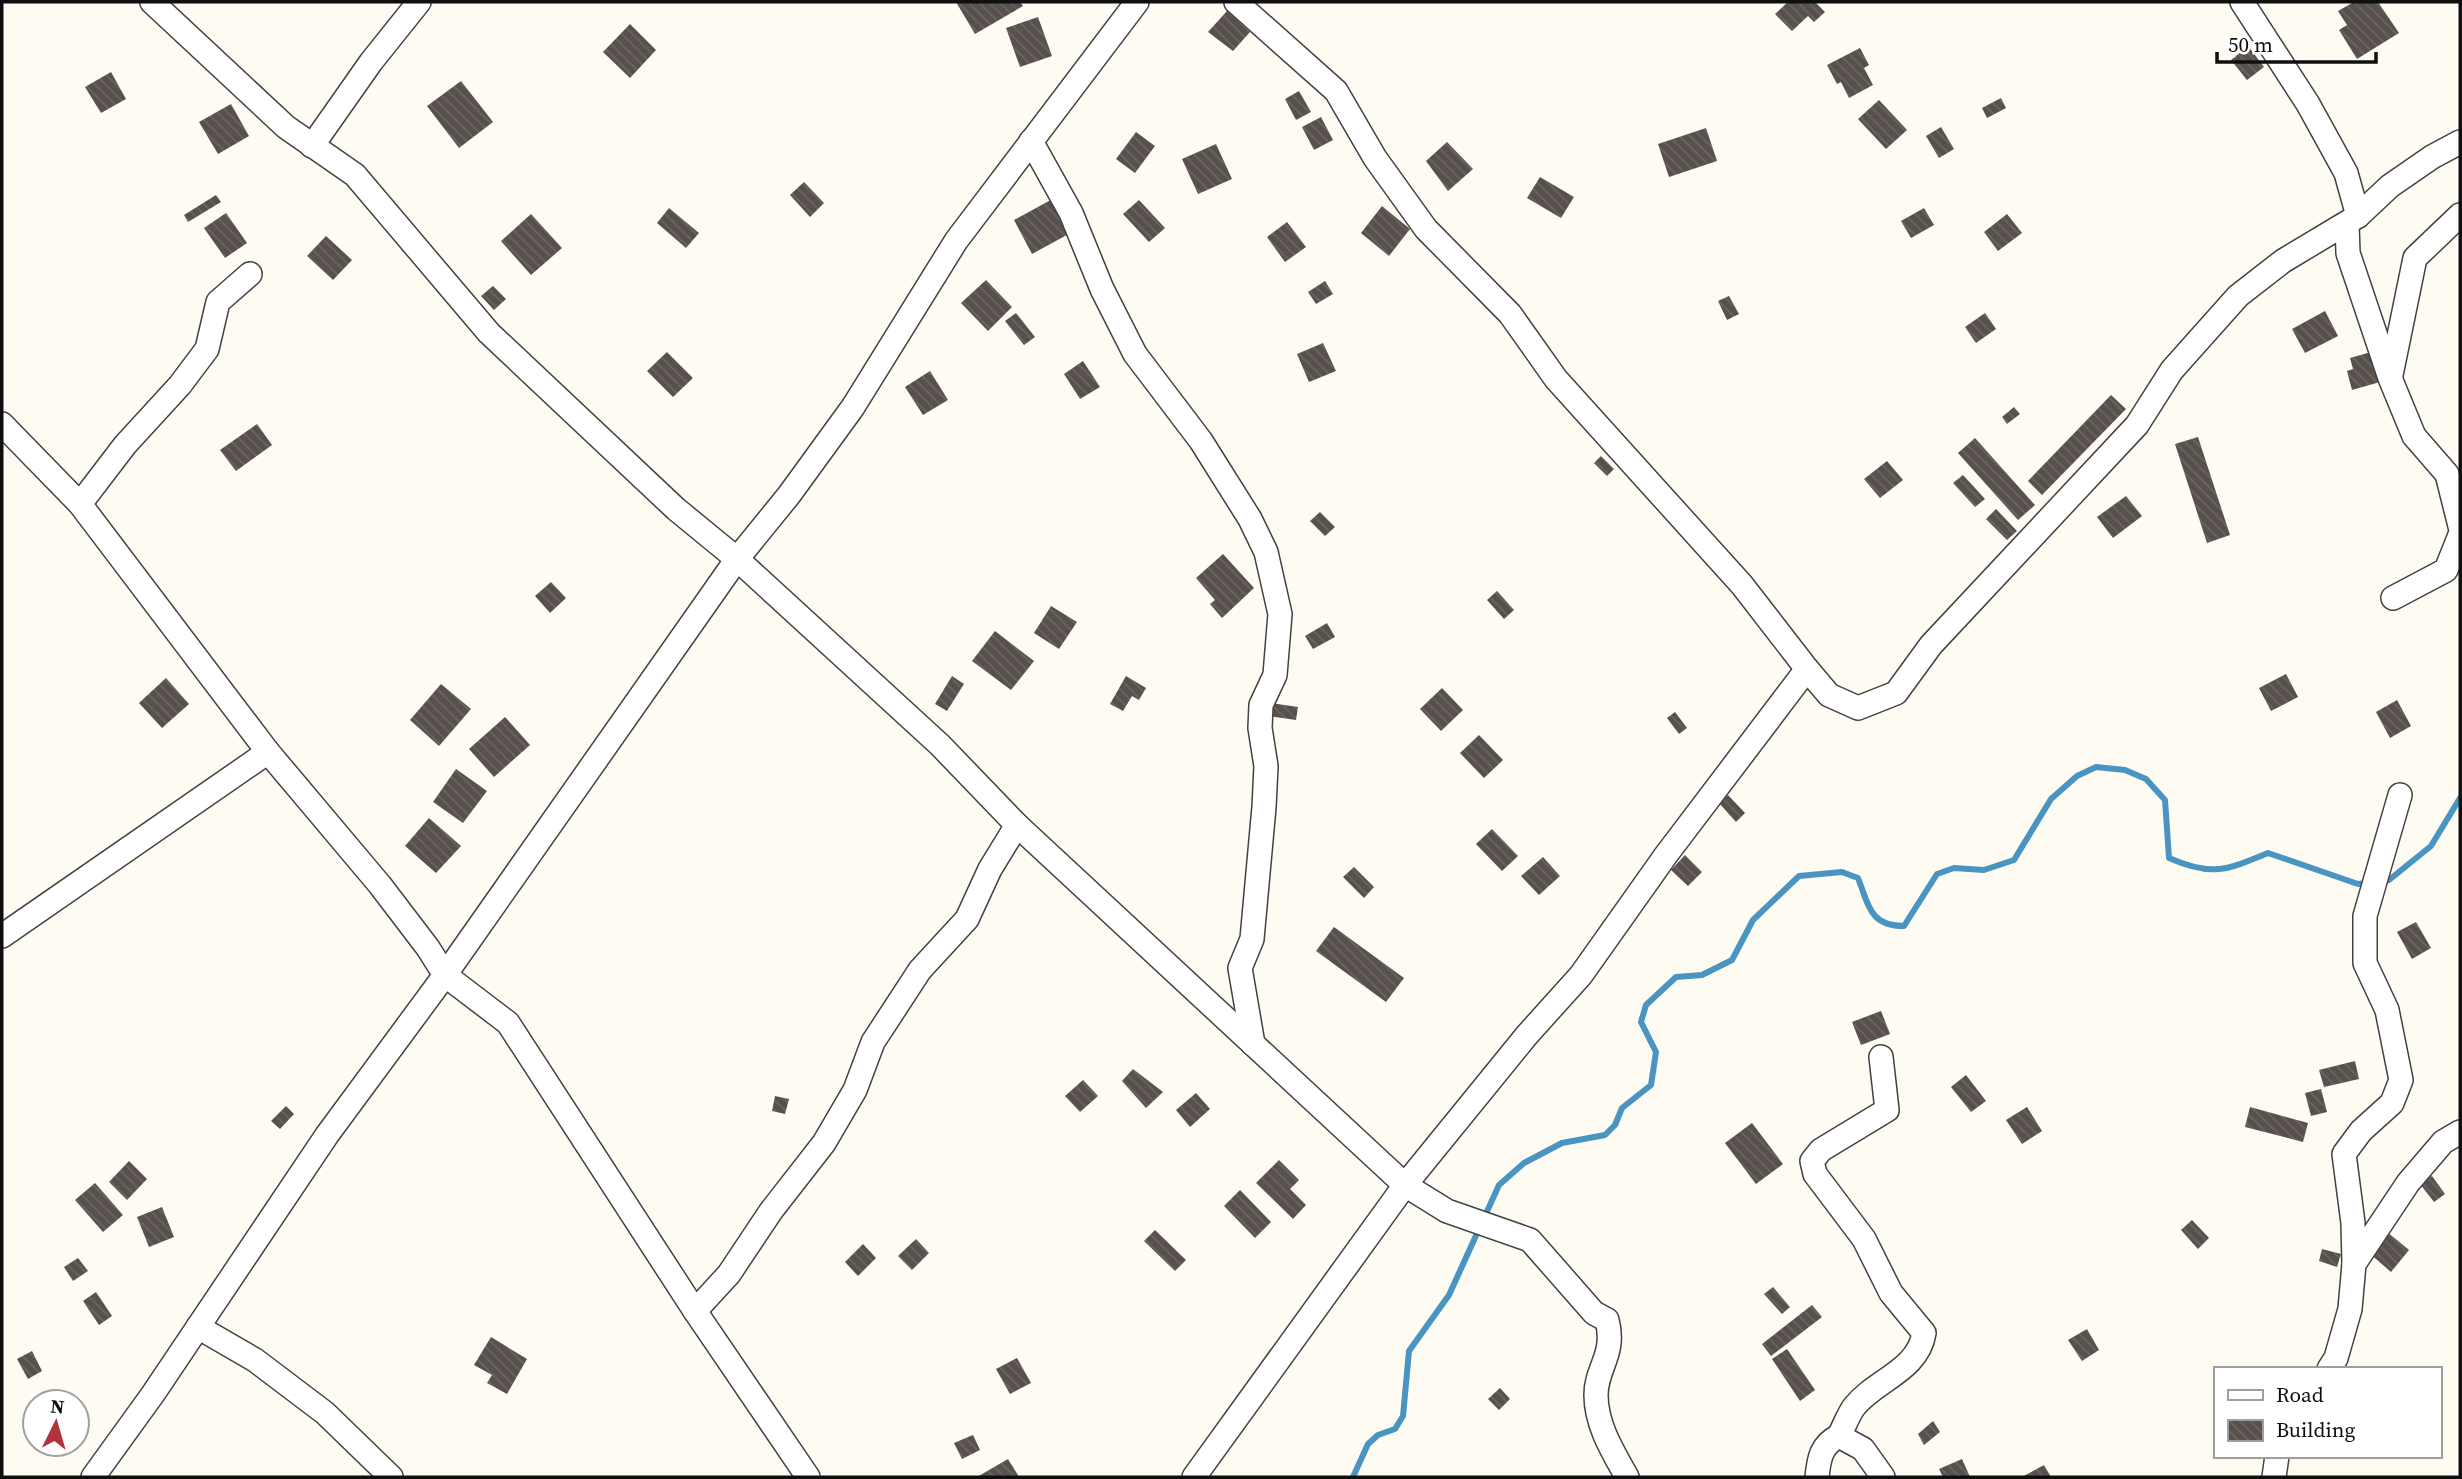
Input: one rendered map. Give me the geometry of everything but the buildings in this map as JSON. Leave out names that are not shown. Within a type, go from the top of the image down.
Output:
[{"type":"street","points":[[152,2],[286,127],[355,175],[489,333],[676,509],[737,559],[940,745],[1017,825],[1405,1185],[1447,1211],[1530,1240],[1594,1313],[1606,1321],[1611,1339],[1595,1394],[1602,1431],[1626,1477]]},
{"type":"street","points":[[312,146],[371,62],[419,2]]},
{"type":"street","points":[[93,1477],[327,1135],[445,975],[737,559],[789,495],[853,407],[956,241],[1137,2]]},
{"type":"street","points":[[1236,2],[1336,91],[1375,158],[1426,229],[1510,314],[1556,379],[1742,585],[1829,695],[1858,708],[1896,693],[1931,645],[2137,425],[2172,370],[2238,296],[2283,261],[2353,220],[2390,186],[2460,142]]},
{"type":"street","points":[[2242,2],[2308,104],[2346,173],[2353,220],[2348,253],[2390,378],[2414,436],[2447,474],[2460,526]]},
{"type":"street","points":[[1031,141],[1071,213],[1102,289],[1136,354],[1200,441],[1250,519],[1266,552],[1280,614],[1275,675],[1261,705],[1260,729],[1266,766],[1252,939],[1240,968],[1253,1044]]},
{"type":"street","points":[[2390,378],[2415,258],[2460,215]]},
{"type":"street","points":[[80,504],[125,445],[180,385],[208,349],[218,302],[250,274]]},
{"type":"street","points":[[2,424],[80,504],[268,752],[380,885],[445,975],[508,1023],[695,1311],[808,1477]]},
{"type":"street","points":[[2393,598],[2446,570],[2460,535]]},
{"type":"street","points":[[1194,1477],[1405,1185],[1527,1035],[1581,975],[1666,855],[1807,669]]},
{"type":"street","points":[[2,936],[268,752]]},
{"type":"street","points":[[2330,1367],[2336,1358],[2350,1309],[2354,1264],[2353,1223],[2344,1154],[2361,1131],[2392,1103],[2401,1080],[2387,1010],[2365,963],[2365,915],[2400,795]]},
{"type":"street","points":[[695,1311],[729,1274],[771,1211],[824,1143],[855,1090],[873,1042],[920,970],[967,919],[990,869],[1017,825]]},
{"type":"street","points":[[1817,1477],[1819,1459],[1827,1442],[1839,1436],[1854,1406],[1905,1367],[1922,1345],[1924,1334],[1891,1293],[1864,1239],[1815,1174],[1812,1161],[1821,1150],[1887,1110],[1881,1057]]},
{"type":"street","points":[[2354,1264],[2408,1183],[2443,1142],[2460,1132]]},
{"type":"street","points":[[198,1327],[255,1360],[325,1413],[391,1477]]},
{"type":"street","points":[[1839,1436],[1863,1449],[1883,1477]]},
{"type":"street","points":[[2274,1477],[2277,1458]]},
{"type":"waterway","points":[[1353,1477],[1368,1444],[1378,1435],[1395,1429],[1403,1416],[1409,1351],[1449,1295],[1499,1185],[1524,1163],[1562,1143],[1605,1135],[1615,1125],[1622,1108],[1651,1085],[1656,1052],[1641,1022],[1646,1005],[1676,977],[1702,975],[1732,960],[1753,920],[1799,876],[1842,872],[1858,878],[1868,905],[1877,918],[1893,925],[1904,926],[1937,874],[1954,868],[1984,870],[2014,860],[2051,799],[2077,776],[2096,767],[2125,770],[2146,779],[2165,800],[2169,858],[2197,868],[2219,869],[2268,853],[2358,884],[2368,883]]},
{"type":"waterway","points":[[2382,881],[2389,880],[2431,846],[2460,798]]}]
